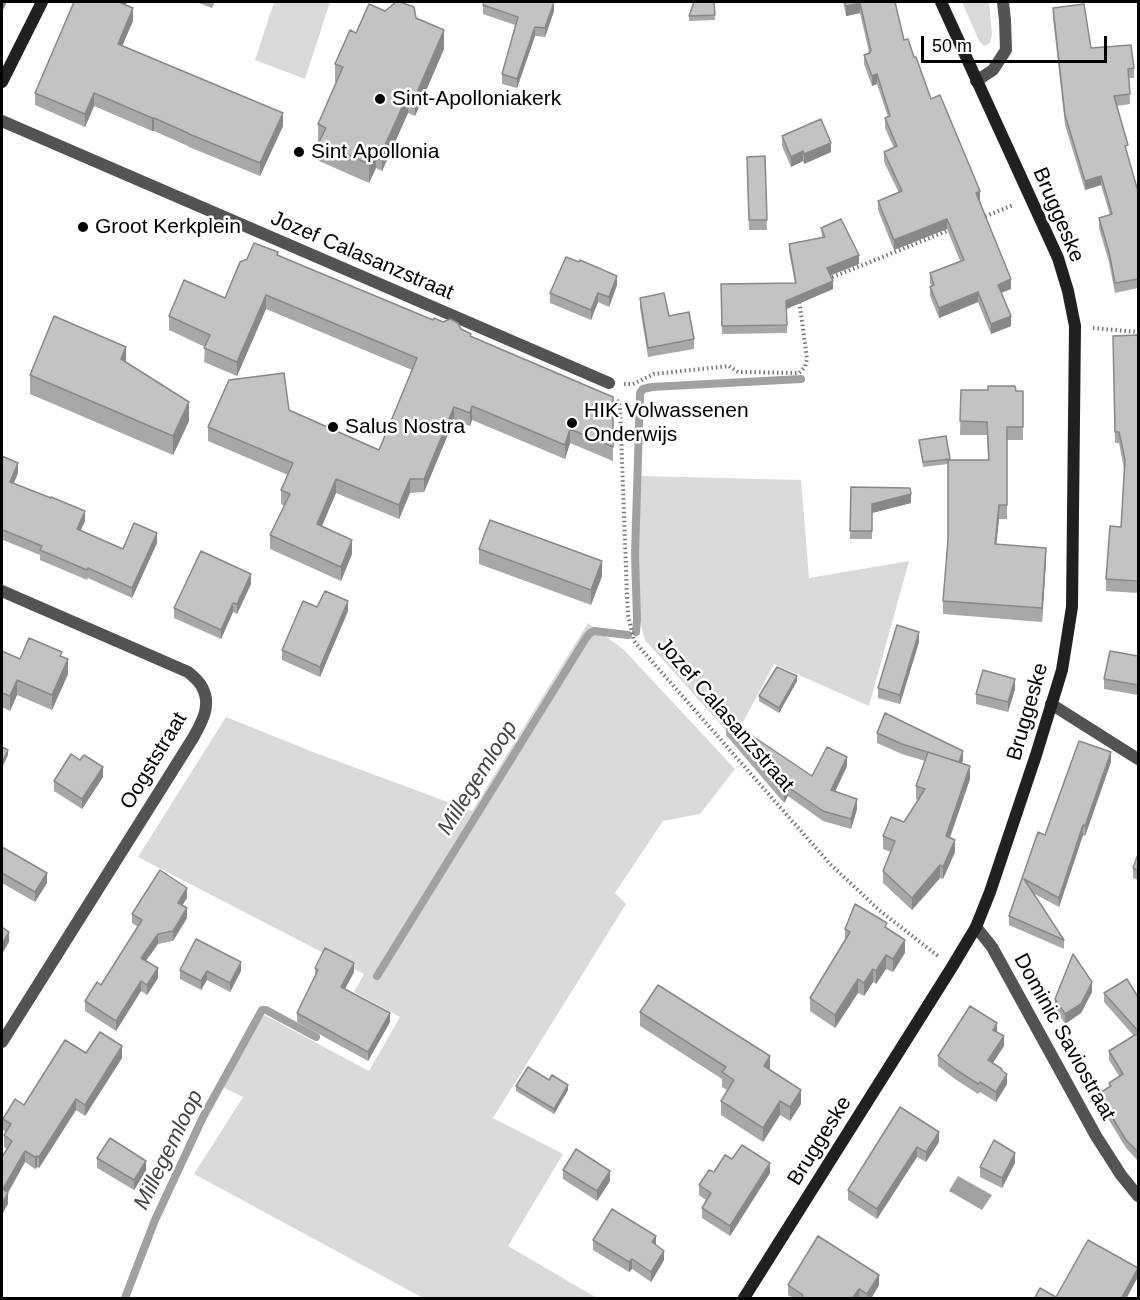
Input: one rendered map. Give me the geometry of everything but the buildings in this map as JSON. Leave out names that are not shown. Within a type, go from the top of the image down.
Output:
[{"type":"street","points":[[2,82],[42,2]]},
{"type":"street","name":"Bruggeske","points":[[744,1299],[976,927],[990,892],[1052,704],[1062,670],[1072,607],[1075,327],[1068,291],[1058,258],[941,2]]},
{"type":"street","points":[[976,81],[993,70],[1006,50],[1004,2]]},
{"type":"street","name":"Jozef Calasanzstraat","points":[[2,122],[609,383]]},
{"type":"street","name":"Oogststraat","points":[[2,591],[188,672],[202,685],[207,703],[203,721],[193,738],[2,1042]]},
{"type":"street","points":[[1052,704],[1138,759]]},
{"type":"street","name":"Dominic Saviostraat","points":[[976,927],[992,947],[1096,1136],[1121,1175],[1138,1196]]},
{"type":"path","points":[[975,220],[1031,198]]},
{"type":"path","points":[[820,283],[953,229]]},
{"type":"path","points":[[609,383],[633,384],[654,374],[729,366],[738,372],[800,373],[807,359],[798,292]]},
{"type":"path","points":[[1075,327],[1138,332]]},
{"type":"path","name":"Jozef Calasanzstraat","points":[[609,383],[620,406],[628,615],[634,641],[830,864],[879,910],[952,968]]},
{"type":"shaded area","points":[[274,2],[330,2],[305,79],[255,60]]},
{"type":"shaded area","points":[[962,2],[989,2],[992,34],[990,43],[984,46],[979,41]]},
{"type":"shaded area","points":[[641,476],[801,480],[809,578],[909,561],[869,706],[774,664],[734,739],[645,640],[637,610]]},
{"type":"shaded area","points":[[588,623],[624,650],[735,769],[700,814],[663,821],[615,893],[626,904],[493,1118],[563,1154],[508,1246],[597,1298],[423,1298],[194,1174],[243,1097],[223,1087],[264,1015],[369,1071],[400,1017],[354,992],[364,974],[138,857],[226,717],[472,811]]},
{"type":"shaded area","points":[[958,1176],[992,1195],[982,1210],[949,1191]]},
{"type":"waterway","name":"Millegemloop","points":[[636,632],[635,555],[640,393],[643,389],[652,387],[801,379]]},
{"type":"waterway","name":"Millegemloop","points":[[377,976],[586,638],[594,631],[628,635]]},
{"type":"waterway","name":"Millegemloop","points":[[125,1298],[155,1220],[203,1117],[262,1010],[316,1037]]},
{"type":"place","name":"Sint-Apolloniakerk","points":[[380,99]]},
{"type":"place","name":"Sint Apollonia","points":[[299,152]]},
{"type":"place","name":"Groot Kerkplein","points":[[83,227]]},
{"type":"place","name":"HIK Volwassenen Onderwijs","points":[[572,423]]},
{"type":"place","name":"Salus Nostra","points":[[333,427]]}]
